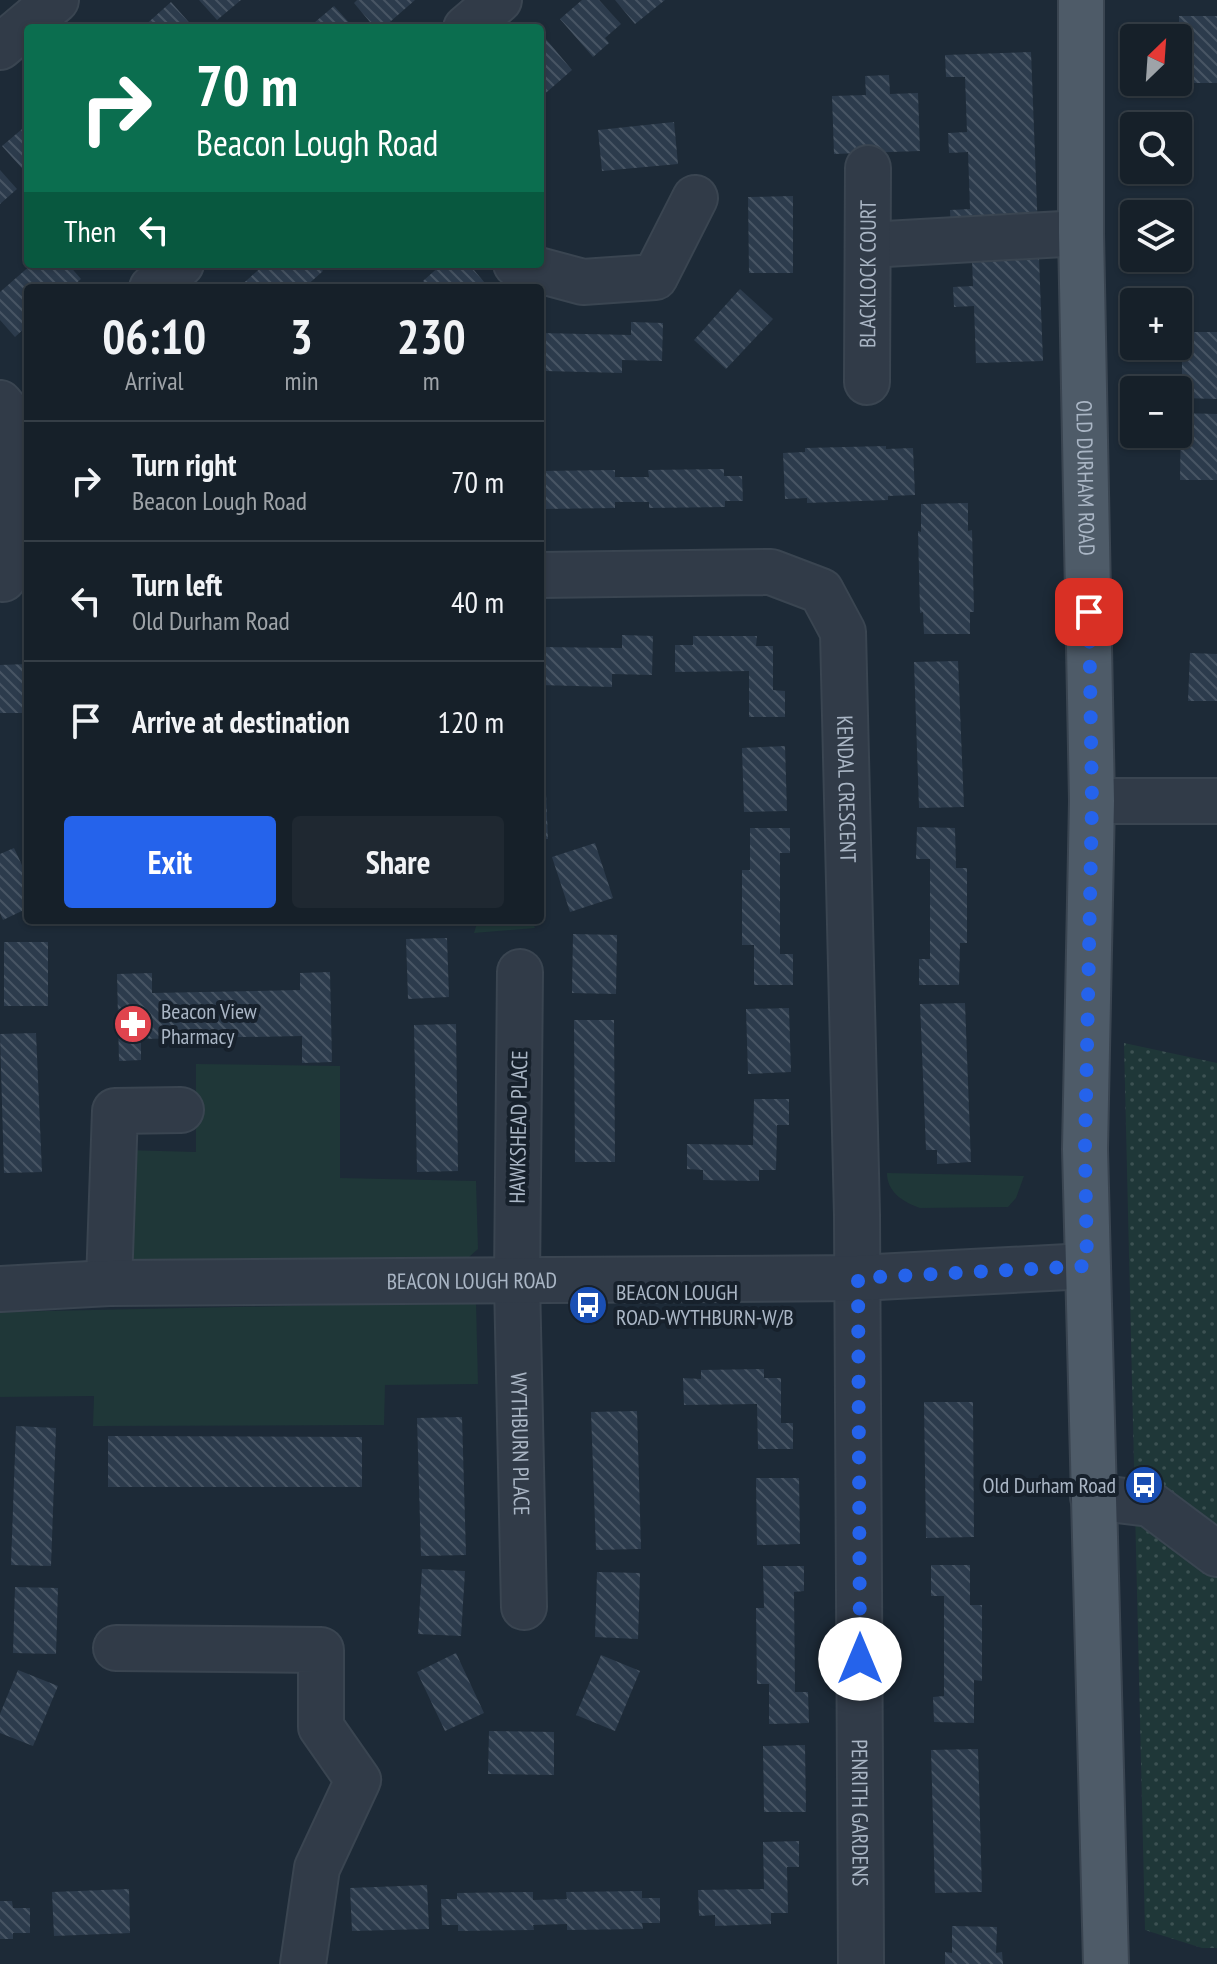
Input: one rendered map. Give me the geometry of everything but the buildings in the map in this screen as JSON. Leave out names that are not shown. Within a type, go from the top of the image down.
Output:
[{"type":"main road","name":"OLD DURHAM ROAD","points":[[1081,0],[1081,233],[1092,801],[1085,1149],[1106,1964]]},
{"type":"street","points":[[27,24],[56,0]]},
{"type":"street","points":[[471,24],[499,0]]},
{"type":"street","points":[[0,47],[24,27]]},
{"type":"street","name":"BLACKLOCK COURT","points":[[867,382],[868,168]]},
{"type":"street","points":[[531,268],[583,282],[655,277],[695,198]]},
{"type":"street","points":[[868,245],[1081,233]]},
{"type":"street","points":[[157,284],[176,268]]},
{"type":"street","points":[[10,580],[11,401]]},
{"type":"street","name":"KENDAL CRESCENT","points":[[544,575],[771,572],[821,591],[843,632],[858,1278]]},
{"type":"street","points":[[1092,801],[1217,801]]},
{"type":"street","name":"HAWKSHEAD PLACE","points":[[517,1281],[520,972]]},
{"type":"street","points":[[109,1283],[115,1111],[181,1110]]},
{"type":"street","name":"BEACON LOUGH ROAD","points":[[0,1289],[109,1283],[858,1278],[1087,1266]]},
{"type":"street","name":"PENRITH GARDENS","points":[[858,1278],[861,1964]]},
{"type":"street","name":"WYTHBURN PLACE","points":[[517,1281],[524,1607]]},
{"type":"street","points":[[1093,1497],[1150,1504],[1217,1554]]},
{"type":"street","points":[[116,1648],[321,1650],[321,1727],[358,1780],[317,1868],[303,1964]]},
{"type":"green space","points":[[477,924],[534,924],[535,928],[474,933]]},
{"type":"green space","points":[[1124,1043],[1217,1063],[1217,1948],[1202,1948],[1145,1930]]},
{"type":"green space","points":[[196,1064],[340,1066],[340,1178],[476,1181],[478,1249],[469,1257],[123,1265],[125,1150],[196,1152]]},
{"type":"green space","points":[[887,1173],[1024,1176],[1016,1198],[1008,1207],[920,1208],[897,1195],[890,1186]]},
{"type":"green space","points":[[476,1302],[478,1384],[385,1385],[384,1425],[93,1426],[94,1396],[0,1397],[0,1312]]},
{"type":"place","name":"Beacon View Pharmacy","points":[[133,1024]]},
{"type":"place","name":"BEACON LOUGH ROAD-WYTHBURN-W/B","points":[[588,1305]]},
{"type":"place","name":"Old Durham Road","points":[[1144,1485]]},
{"type":"route","points":[[860,1659],[858,1278],[1087,1266],[1085,1149],[1092,801],[1089,612]]}]
